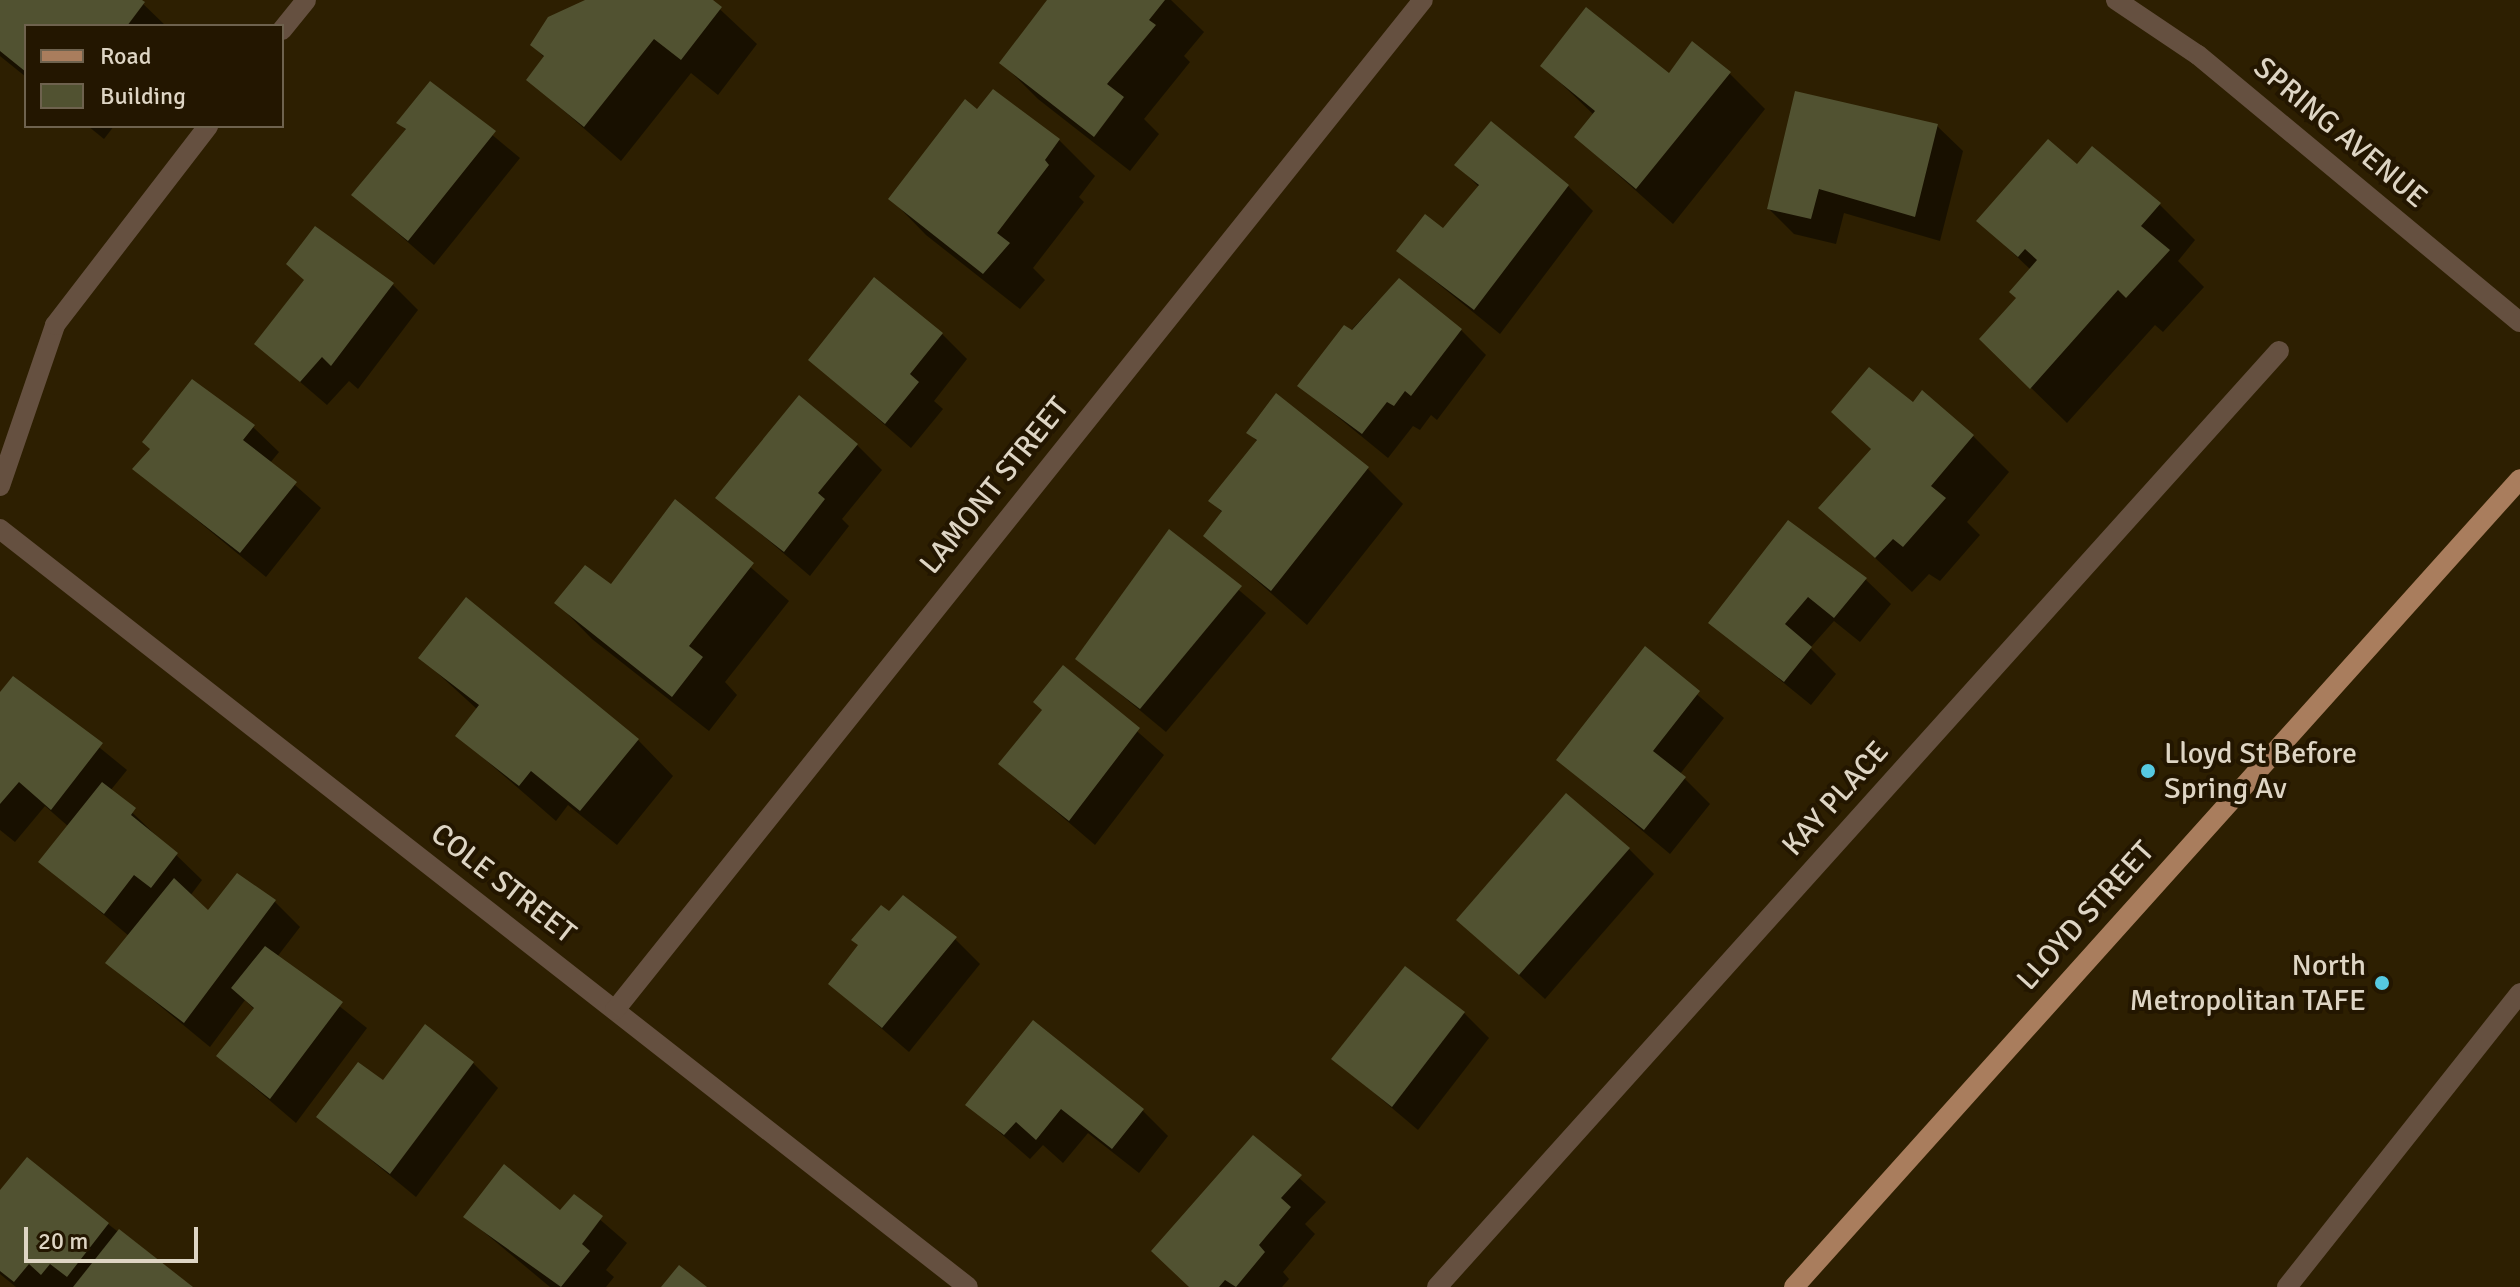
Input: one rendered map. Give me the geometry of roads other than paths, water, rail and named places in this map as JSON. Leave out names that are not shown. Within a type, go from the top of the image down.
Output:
[{"type":"main road","name":"LLOYD STREET","points":[[1794,1287],[2520,479]]},
{"type":"street","points":[[284,28],[306,0]]},
{"type":"street","name":"LAMONT STREET","points":[[615,1010],[1423,0]]},
{"type":"street","name":"SPRING AVENUE","points":[[2116,0],[2188,47],[2520,322]]},
{"type":"street","points":[[0,486],[55,325],[206,128]]},
{"type":"street","name":"KAY PLACE","points":[[1437,1287],[2279,351]]},
{"type":"street","name":"COLE STREET","points":[[0,529],[968,1287]]},
{"type":"street","points":[[2287,1287],[2520,993]]},
{"type":"place","name":"Lloyd St Before Spring Av","points":[[2148,771]]},
{"type":"place","name":"North Metropolitan TAFE","points":[[2382,983]]}]
